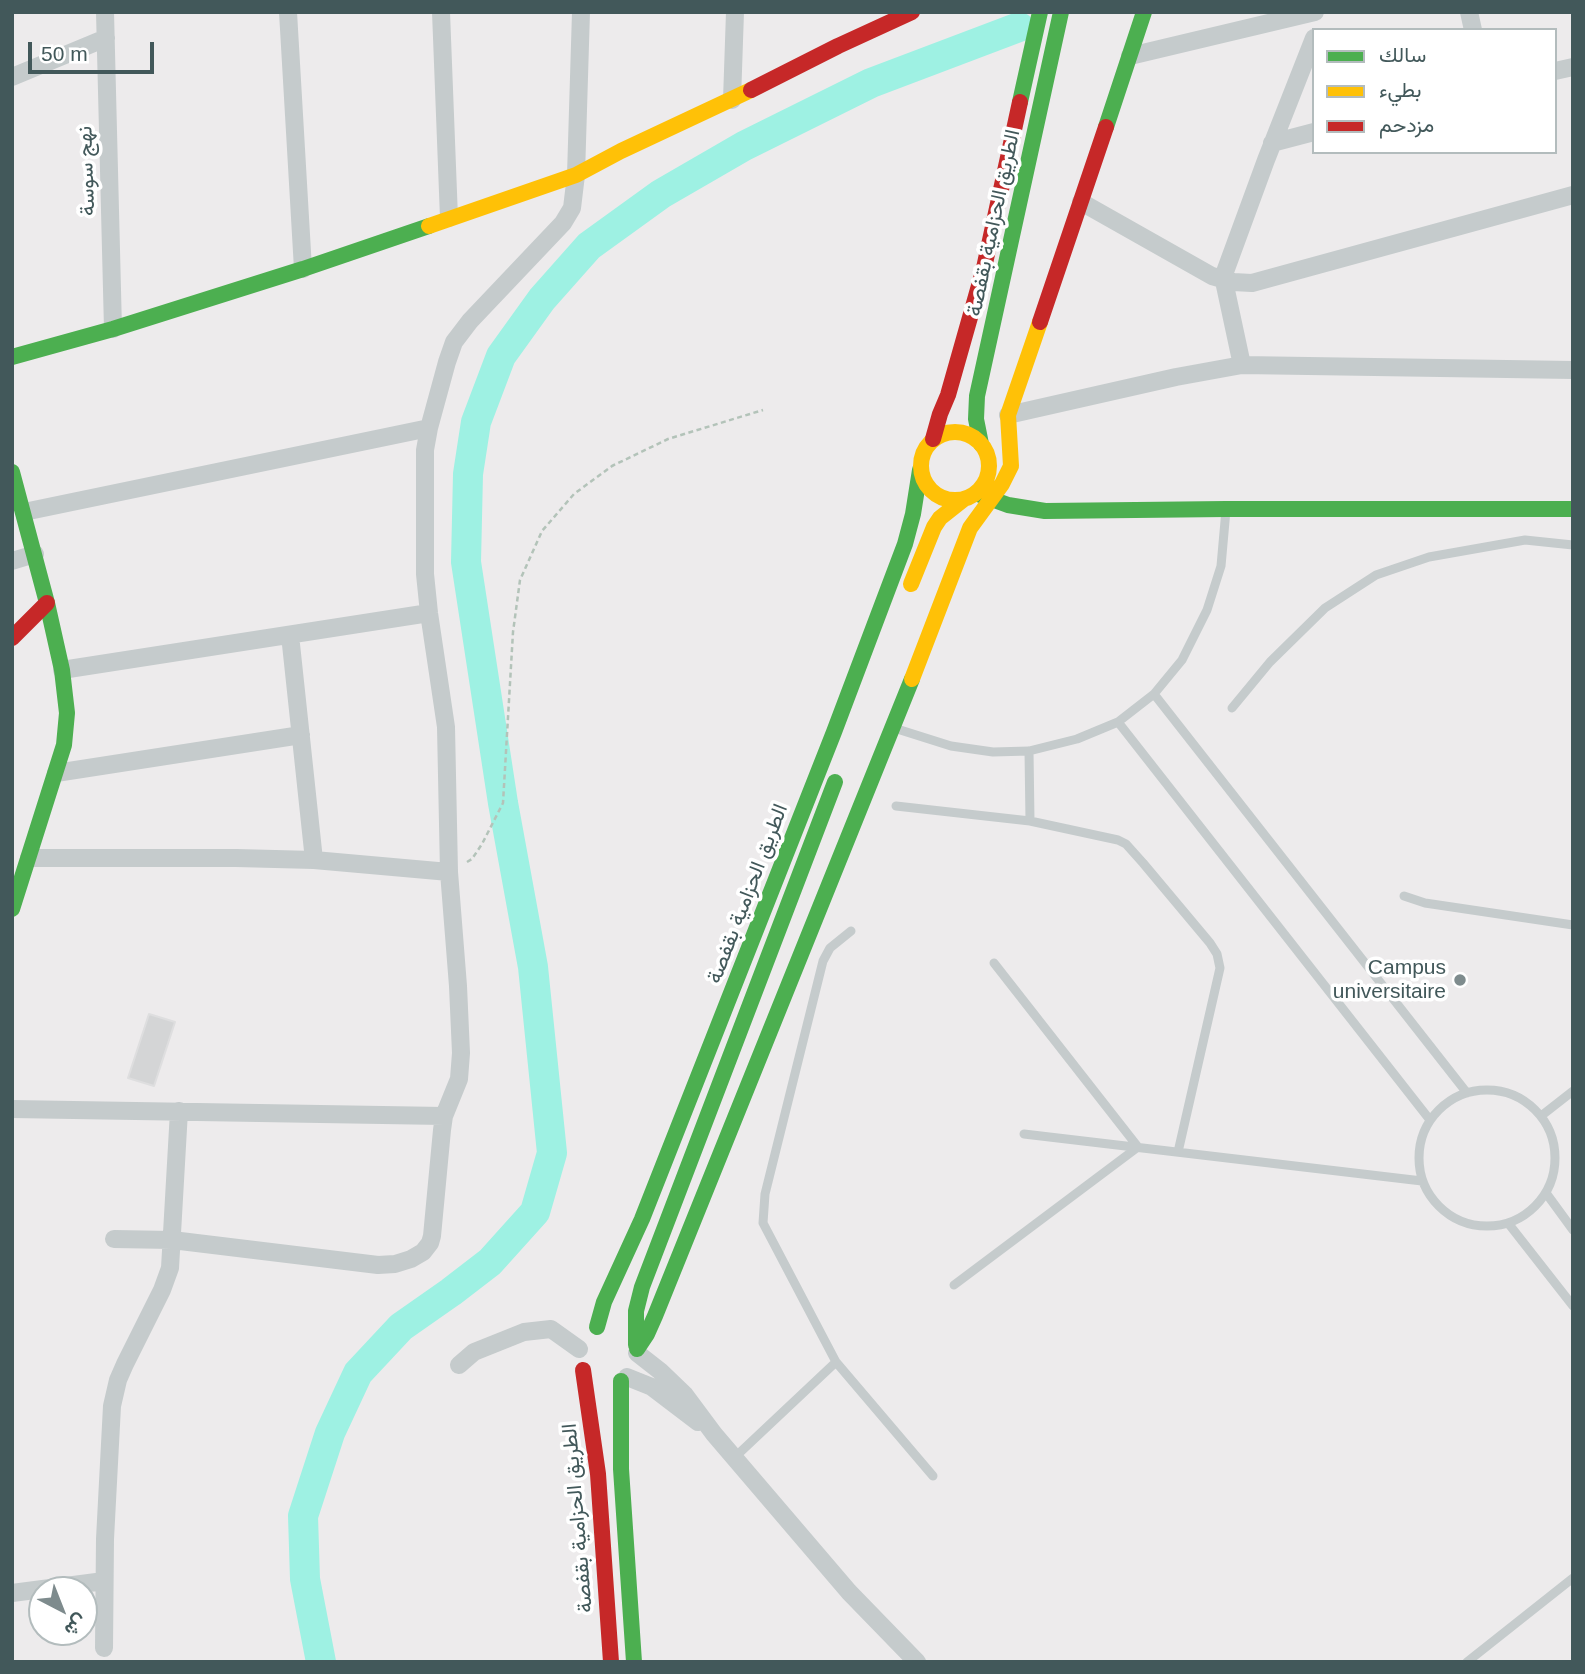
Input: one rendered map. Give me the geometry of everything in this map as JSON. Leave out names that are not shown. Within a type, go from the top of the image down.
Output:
[{"type":"street","name":"نهج سوسة","points":[[105,12],[113,330]]},
{"type":"street","points":[[288,12],[303,270]]},
{"type":"street","points":[[441,12],[449,218]]},
{"type":"street","points":[[114,1238],[172,1240],[378,1265],[411,1259],[424,1252],[432,1236],[444,1116],[459,1079],[461,1053],[449,872],[446,727],[425,574],[425,450],[454,342],[470,321],[565,220],[572,208],[576,175],[581,12]]},
{"type":"street","points":[[732,100],[735,12]]},
{"type":"street","points":[[12,357],[113,330],[303,270],[576,175],[912,12]]},
{"type":"street","name":"الطريق الحزامية بقفصة","points":[[933,439],[984,268],[1040,12]]},
{"type":"street","name":"الطريق الحزامية بقفصة","points":[[981,444],[976,419],[977,396],[1062,12]]},
{"type":"street","points":[[614,1381],[635,1366],[637,1349],[655,1316],[970,528],[1002,484],[1011,466],[1008,415],[1144,12]]},
{"type":"street","points":[[1130,56],[1315,12]]},
{"type":"street","points":[[1319,28],[1327,12]]},
{"type":"street","points":[[12,77],[106,38]]},
{"type":"street","points":[[1241,365],[1223,280],[1272,143],[1312,43]]},
{"type":"street","points":[[1272,143],[1312,133]]},
{"type":"street","points":[[1081,202],[1201,271],[1223,280],[1252,282],[1573,195]]},
{"type":"street","points":[[1008,415],[1241,365],[1573,370]]},
{"type":"street","points":[[24,512],[429,428]]},
{"type":"street","points":[[906,596],[934,527],[940,518],[970,496],[986,481],[989,471],[986,452],[974,437],[965,433],[945,433],[933,439],[923,451],[920,461],[923,480],[936,495],[954,500],[970,496],[992,499],[1045,512],[1573,509]]},
{"type":"street","name":"الطريق الحزامية بقفصة","points":[[610,1327],[604,1302],[642,1220],[834,732],[900,557],[913,514],[920,470]]},
{"type":"street","points":[[989,471],[1020,501],[1045,512]]},
{"type":"street","points":[[12,472],[47,603],[62,670],[67,713],[64,745],[12,909]]},
{"type":"street","points":[[12,561],[35,554]]},
{"type":"street","points":[[12,638],[47,603]]},
{"type":"street","points":[[62,670],[429,613]]},
{"type":"street","points":[[290,635],[314,860]]},
{"type":"street","points":[[55,773],[300,735]]},
{"type":"street","name":"الطريق الحزامية بقفصة","points":[[637,1349],[636,1311],[642,1287],[841,765]]},
{"type":"street","points":[[29,858],[314,860],[449,872]]},
{"type":"street","points":[[12,1109],[444,1116]]},
{"type":"street","points":[[104,1648],[110,1427],[114,1396],[124,1364],[170,1268],[179,1111]]},
{"type":"street","points":[[714,1434],[652,1387],[593,1380],[583,1370],[579,1356],[579,1349],[586,1336],[610,1327],[627,1332],[637,1349],[685,1395],[714,1434],[849,1592],[917,1662]]},
{"type":"street","points":[[459,1366],[474,1352],[524,1332],[537,1330],[551,1329],[579,1349]]},
{"type":"street","name":"الطريق الحزامية بقفصة","points":[[583,1370],[598,1474],[611,1662]]},
{"type":"street","points":[[614,1381],[634,1662]]},
{"type":"street","points":[[12,1593],[104,1581]]},
{"type":"lane","points":[[892,728],[951,746],[993,752],[1029,751],[1077,739],[1118,722],[1154,694],[1182,660],[1207,610],[1221,566],[1226,509]]},
{"type":"lane","points":[[1232,708],[1270,662],[1325,608],[1376,575],[1429,557],[1525,540],[1573,545]]},
{"type":"lane","points":[[1154,694],[1467,1093]]},
{"type":"lane","points":[[1118,722],[1430,1120]]},
{"type":"lane","points":[[1029,751],[1030,821]]},
{"type":"lane","points":[[896,806],[1030,821],[1118,840],[1126,844],[1202,933],[1217,954],[1220,968],[1178,1152]]},
{"type":"lane","points":[[1404,895],[1425,903],[1573,925]]},
{"type":"lane","points":[[851,931],[830,947],[823,961],[765,1194],[763,1223],[836,1362],[933,1476]]},
{"type":"lane","points":[[994,963],[1138,1147]]},
{"type":"lane","points":[[1487,1089],[1507,1093],[1526,1102],[1541,1116],[1551,1133],[1555,1154],[1553,1174],[1546,1193],[1536,1206],[1508,1223],[1487,1227],[1466,1223],[1447,1214],[1432,1199],[1422,1181],[1419,1150],[1430,1120],[1446,1103],[1467,1093],[1487,1089]]},
{"type":"lane","points":[[1541,1116],[1573,1091]]},
{"type":"lane","points":[[1024,1134],[1422,1181]]},
{"type":"lane","points":[[954,1285],[1138,1147]]},
{"type":"lane","points":[[1546,1193],[1573,1230]]},
{"type":"lane","points":[[1508,1223],[1573,1306]]},
{"type":"lane","points":[[734,1458],[836,1362]]},
{"type":"lane","points":[[1467,1662],[1573,1578]]},
{"type":"path","points":[[449,872],[472,859],[503,803],[513,632],[520,580],[542,531],[573,494],[612,466],[668,439],[763,410]]},
{"type":"building","points":[[149,1014],[175,1022],[154,1086],[128,1078]]},
{"type":"waterway","points":[[321,1662],[305,1579],[303,1516],[330,1433],[358,1373],[401,1327],[490,1262],[535,1212],[552,1153],[533,967],[503,803],[466,562],[468,474],[476,422],[501,356],[542,299],[589,246],[661,194],[744,146],[871,83],[1019,27]]},
{"type":"traffic: fast","points":[[1020,102],[1040,12]]},
{"type":"traffic: fast","points":[[981,444],[976,419],[977,396],[1061,12]]},
{"type":"traffic: fast","points":[[1106,127],[1144,12]]},
{"type":"traffic: fast","points":[[12,357],[113,329],[429,226]]},
{"type":"traffic: fast","points":[[597,1327],[604,1302],[642,1219],[834,732],[905,544],[920,470]]},
{"type":"traffic: fast","points":[[12,472],[47,603],[62,670],[67,713],[64,745],[12,909]]},
{"type":"traffic: fast","points":[[978,494],[1008,505],[1045,511],[1573,509]]},
{"type":"traffic: fast","points":[[637,1349],[655,1316],[912,679]]},
{"type":"traffic: fast","points":[[636,1345],[636,1311],[642,1287],[835,782]]},
{"type":"traffic: fast","points":[[621,1381],[621,1469],[634,1662]]},
{"type":"traffic: slow","points":[[429,226],[576,175],[751,90]]},
{"type":"traffic: slow","points":[[912,679],[970,528],[1002,484],[1011,466],[1008,415],[1040,322]]},
{"type":"traffic: slow","points":[[948,432],[962,432],[974,437],[984,447],[989,466],[984,485],[974,495],[962,500],[948,500],[936,495],[926,485],[921,473],[921,459],[926,447],[936,437],[948,432]]},
{"type":"traffic: slow","points":[[911,584],[934,527],[940,518],[964,499]]},
{"type":"traffic: jam","points":[[751,90],[912,12]]},
{"type":"traffic: jam","points":[[933,439],[984,268],[1020,102]]},
{"type":"traffic: jam","points":[[1040,322],[1106,127]]},
{"type":"traffic: jam","points":[[12,638],[47,603]]},
{"type":"traffic: jam","points":[[583,1370],[598,1474],[611,1662]]},
{"type":"place","name":"Campus universitaire","points":[[1460,980]]}]
